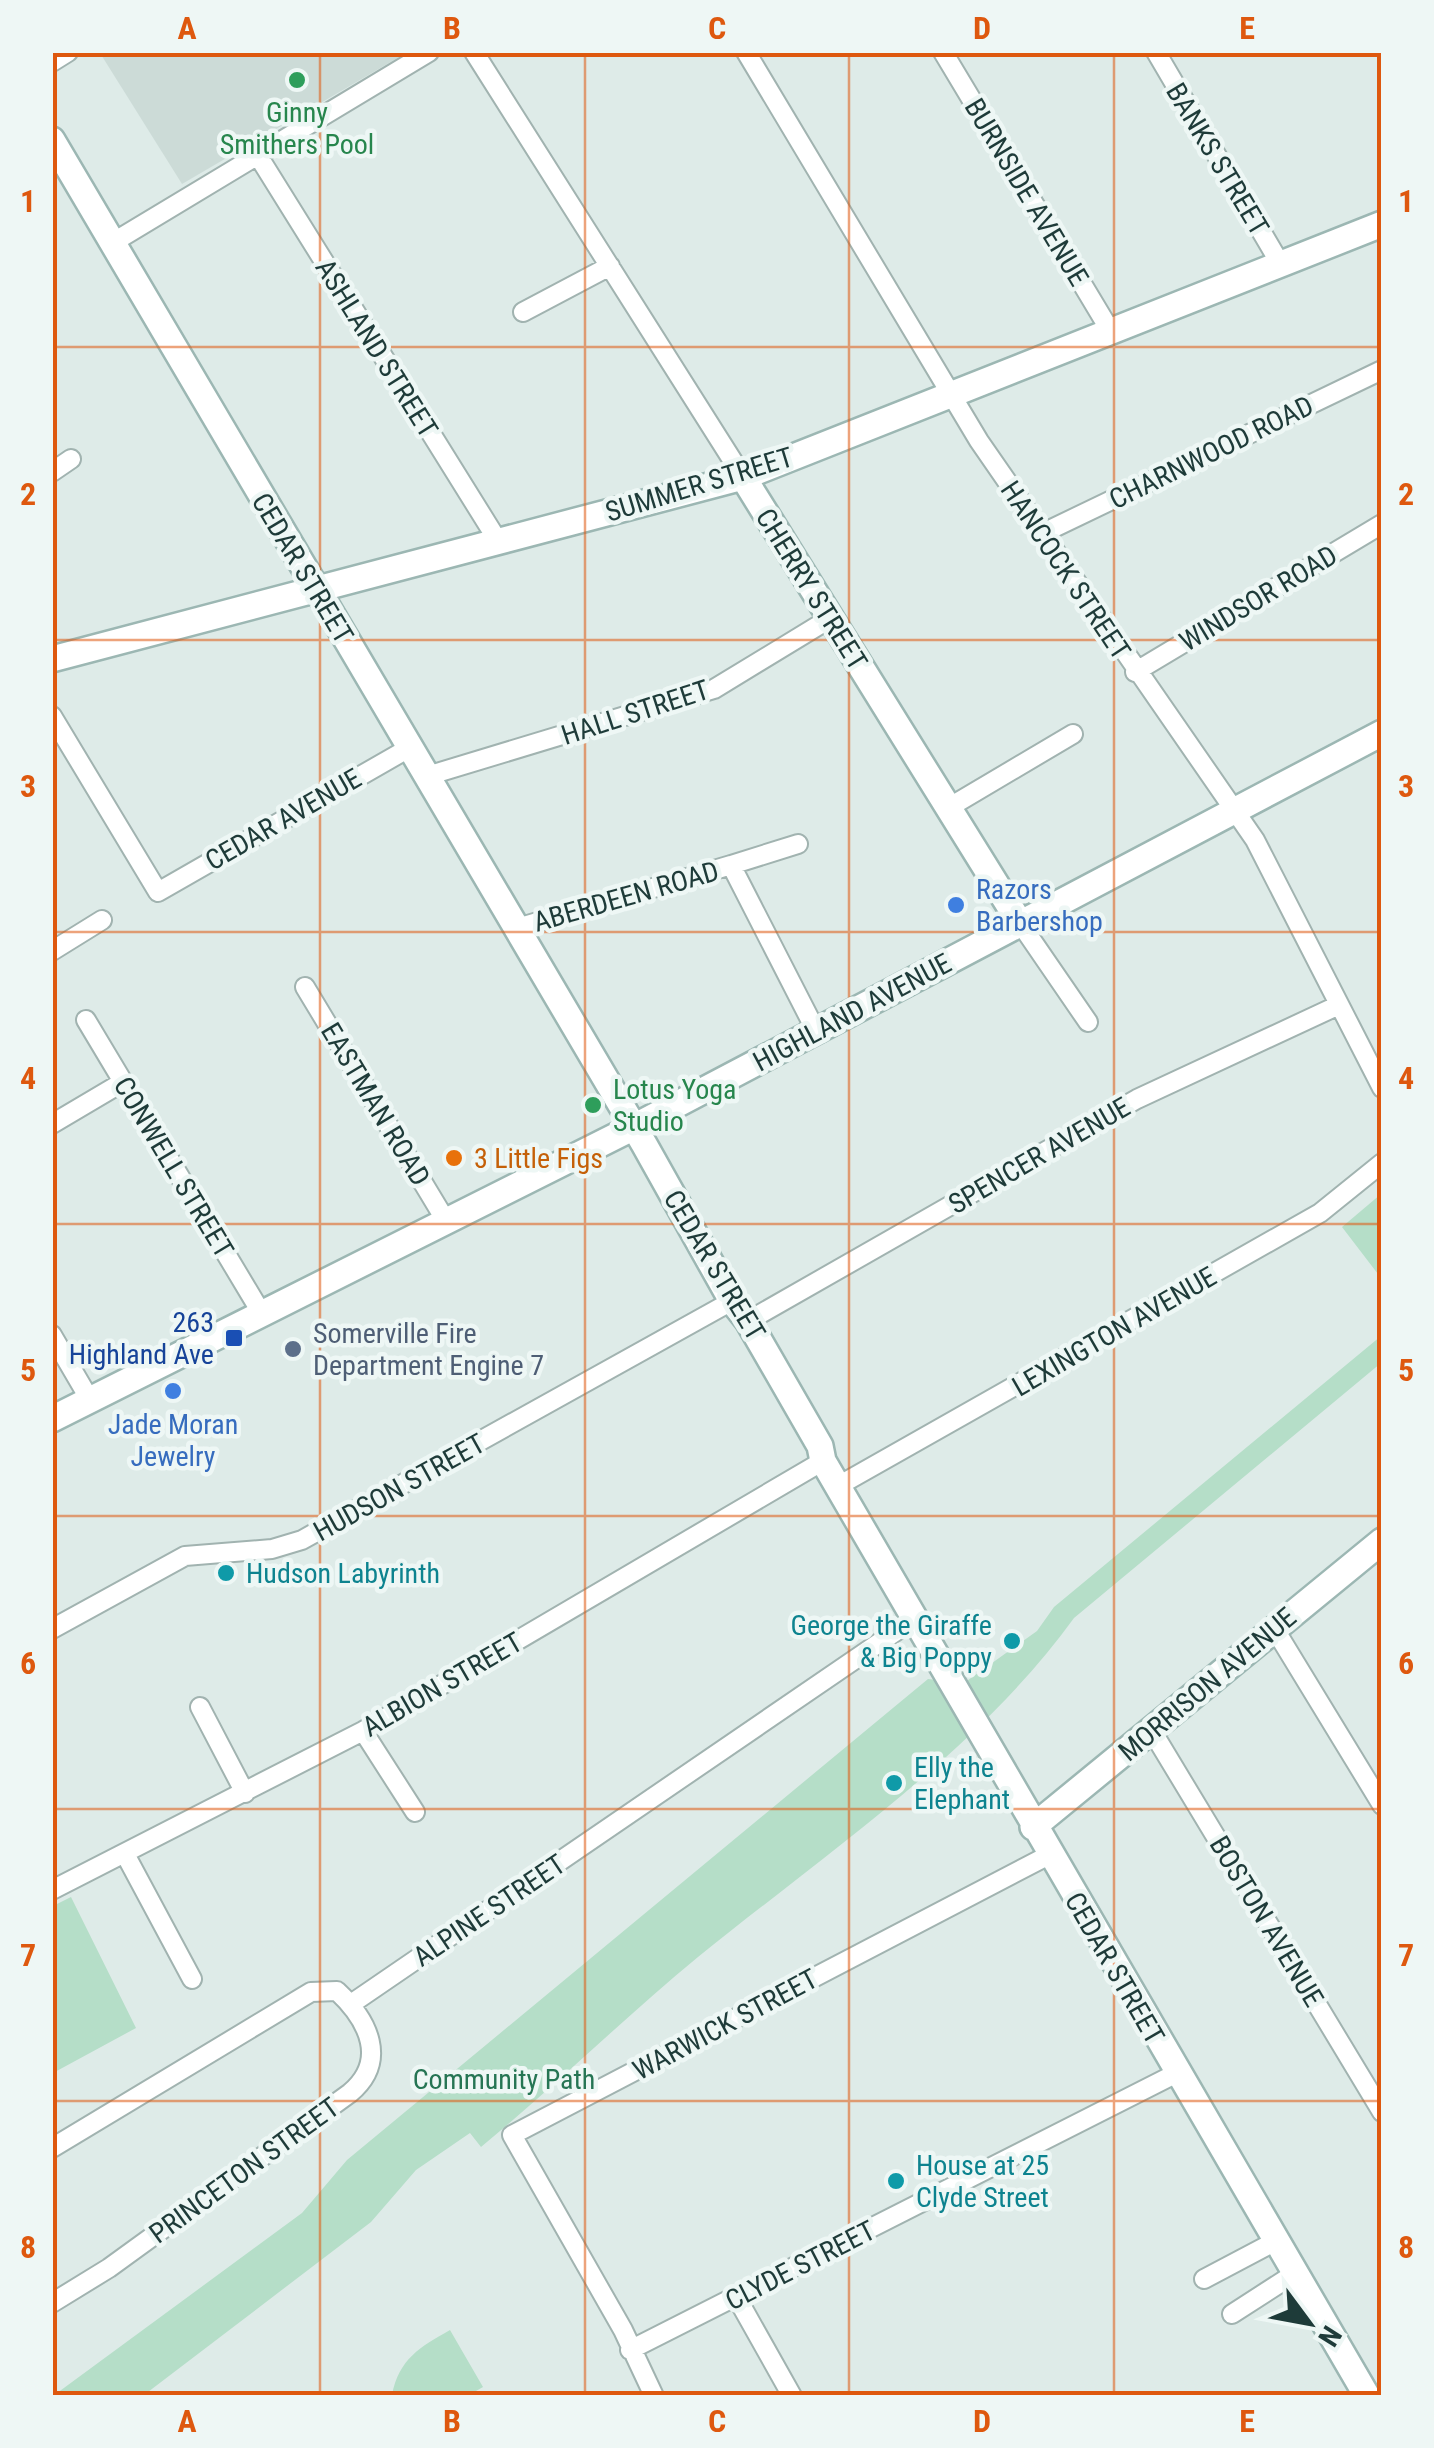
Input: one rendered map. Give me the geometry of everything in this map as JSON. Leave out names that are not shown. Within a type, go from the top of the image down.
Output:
[{"type":"street","points":[[52,62],[68,52]]},
{"type":"street","points":[[112,244],[429,52]]},
{"type":"street","name":"CHERRY STREET","points":[[474,52],[1020,923],[1088,1022]]},
{"type":"street","name":"HANCOCK STREET","points":[[746,52],[952,395],[1041,534],[1255,840],[1382,1088]]},
{"type":"street","name":"BURNSIDE AVENUE","points":[[943,52],[1111,332]]},
{"type":"street","name":"BANKS STREET","points":[[1156,52],[1281,265]]},
{"type":"street","name":"CEDAR STREET","points":[[54,144],[514,929],[634,1126],[820,1446],[822,1461],[1049,1855],[1367,2396]]},
{"type":"street","name":"ASHLAND STREET","points":[[256,154],[498,541]]},
{"type":"street","name":"SUMMER STREET","points":[[52,659],[743,477],[1382,224]]},
{"type":"street","points":[[523,312],[610,266]]},
{"type":"street","name":"CHARNWOOD ROAD","points":[[1041,534],[1382,370]]},
{"type":"street","points":[[52,472],[71,459]]},
{"type":"street","name":"WINDSOR ROAD","points":[[1134,672],[1382,524]]},
{"type":"street","name":"HALL STREET","points":[[426,776],[714,689],[830,618]]},
{"type":"street","name":"CEDAR AVENUE","points":[[52,716],[158,892],[409,748]]},
{"type":"street","name":"HIGHLAND AVENUE","points":[[52,1419],[634,1126],[1382,733]]},
{"type":"street","points":[[948,808],[1073,734]]},
{"type":"street","points":[[731,865],[798,844]]},
{"type":"street","name":"ABERDEEN ROAD","points":[[514,929],[731,865],[816,1030]]},
{"type":"street","points":[[52,950],[102,920]]},
{"type":"street","name":"EASTMAN ROAD","points":[[305,986],[446,1221]]},
{"type":"street","name":"SPENCER AVENUE","points":[[740,1310],[1136,1099],[1339,1005]]},
{"type":"street","name":"CONWELL STREET","points":[[86,1020],[262,1314]]},
{"type":"street","points":[[52,1124],[123,1082]]},
{"type":"street","name":"LEXINGTON AVENUE","points":[[838,1486],[1320,1214],[1382,1163]]},
{"type":"street","name":"HUDSON STREET","points":[[52,1629],[185,1556],[272,1549],[302,1540],[740,1310]]},
{"type":"street","points":[[52,1335],[90,1400]]},
{"type":"street","name":"ALBION STREET","points":[[52,1890],[363,1731],[822,1461]]},
{"type":"street","name":"MORRISON AVENUE","points":[[1033,1827],[1382,1541]]},
{"type":"street","name":"ALPINE STREET","points":[[351,2004],[914,1619]]},
{"type":"street","points":[[1274,1628],[1382,1806]]},
{"type":"street","points":[[200,1707],[245,1792]]},
{"type":"street","points":[[363,1731],[415,1812]]},
{"type":"street","name":"BOSTON AVENUE","points":[[1152,1731],[1382,2112]]},
{"type":"street","points":[[126,1854],[192,1979]]},
{"type":"street","name":"WARWICK STREET","points":[[630,2350],[623,2330],[512,2135],[1049,1855]]},
{"type":"street","points":[[52,2148],[311,1992],[338,1992],[351,2004]]},
{"type":"street","name":"PRINCETON STREET","points":[[52,2303],[108,2268],[367,2079],[374,2062],[351,2004]]},
{"type":"street","name":"CLYDE STREET","points":[[630,2350],[1177,2073]]},
{"type":"street","points":[[1204,2279],[1276,2241]]},
{"type":"street","points":[[1232,2314],[1294,2274]]},
{"type":"street","points":[[737,2298],[792,2396]]},
{"type":"street","points":[[630,2350],[654,2396]]},
{"type":"shaded area","points":[[100,53],[406,53],[182,184]]},
{"type":"green space","points":[[1381,1194],[1381,1278],[1342,1227]]},
{"type":"green space","name":"Community Path","points":[[1381,1336],[1381,1363],[1074,1618],[1036,1666],[947,1756],[698,1957],[481,2147],[470,2133],[416,2170],[371,2222],[144,2395],[53,2396],[302,2213],[347,2160],[928,1679],[964,1683],[1037,1631],[1054,1607]]},
{"type":"green space","points":[[71,1897],[136,2028],[53,2073],[53,1906]]},
{"type":"green space","points":[[450,2330],[483,2387],[469,2395],[392,2395],[400,2372],[412,2355]]},
{"type":"place","name":"Ginny Smithers Pool","points":[[297,80]]},
{"type":"place","name":"Razors Barbershop","points":[[956,905]]},
{"type":"place","name":"Lotus Yoga Studio","points":[[593,1105]]},
{"type":"place","name":"3 Little Figs","points":[[454,1158]]},
{"type":"place","name":"263 Highland Ave","points":[[234,1338]]},
{"type":"place","name":"Somerville Fire Department Engine 7","points":[[293,1349]]},
{"type":"place","name":"Jade Moran Jewelry","points":[[173,1391]]},
{"type":"place","name":"Hudson Labyrinth","points":[[226,1573]]},
{"type":"place","name":"George the Giraffe & Big Poppy","points":[[1012,1641]]},
{"type":"place","name":"Elly the Elephant","points":[[894,1783]]},
{"type":"place","name":"House at 25 Clyde Street","points":[[896,2181]]}]
